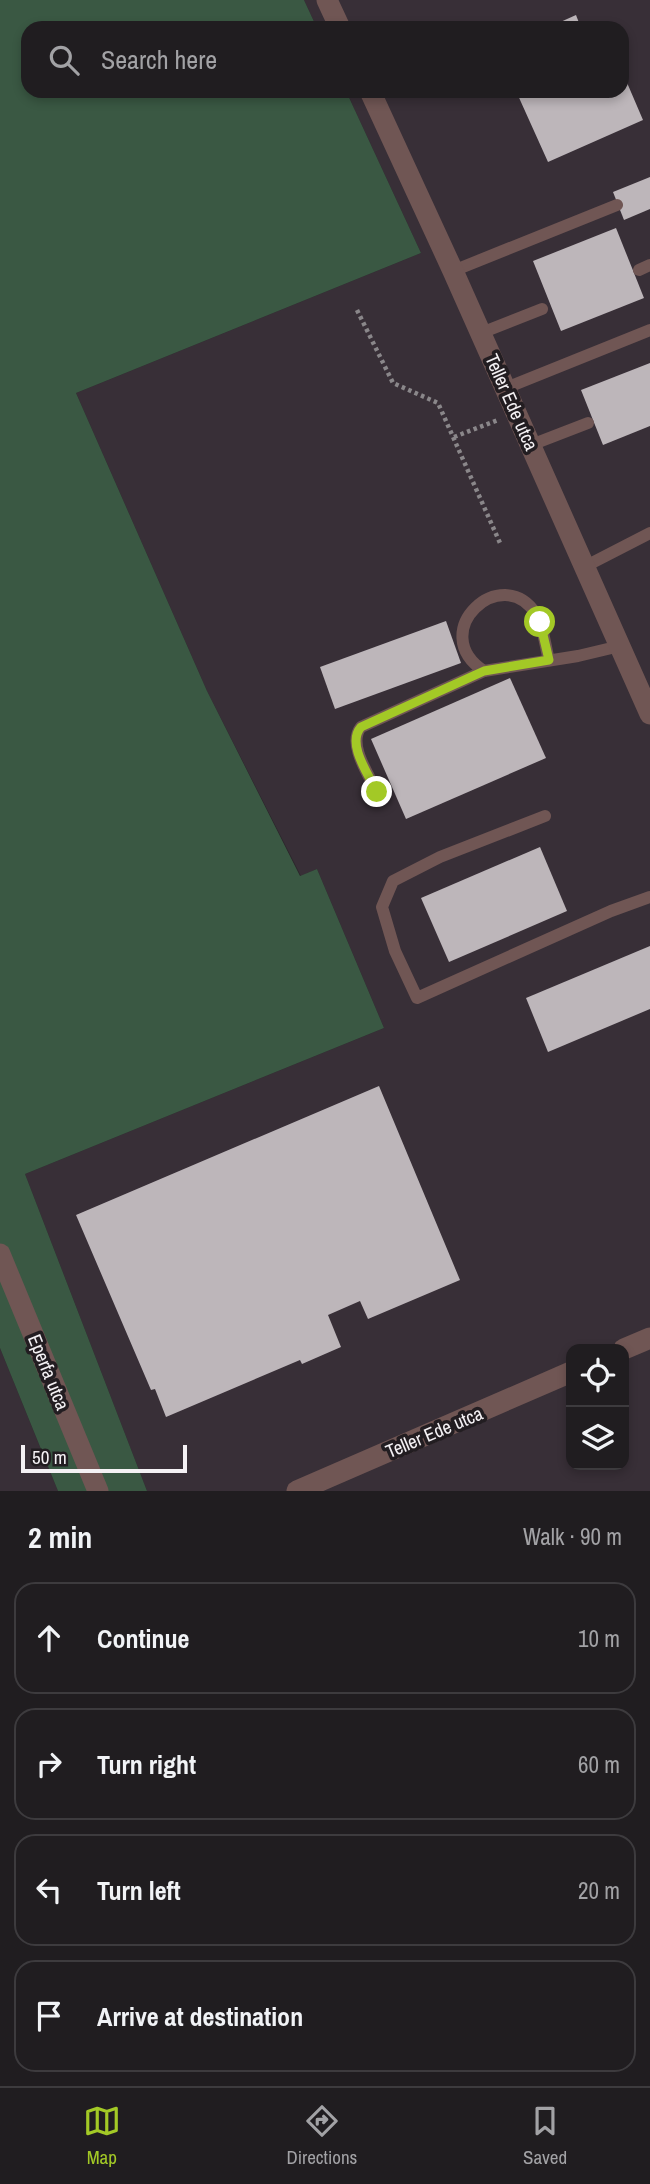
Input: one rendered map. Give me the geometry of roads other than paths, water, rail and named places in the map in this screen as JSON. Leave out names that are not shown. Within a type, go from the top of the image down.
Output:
[{"type":"street","points":[[327,0],[337,21]]},
{"type":"street","name":"Teller Ede utca","points":[[373,98],[481,332],[650,714]]},
{"type":"street","name":"Eperfa utca","points":[[0,1254],[98,1491]]},
{"type":"street","points":[[629,1347],[650,1338]]},
{"type":"street","name":"Teller Ede utca","points":[[296,1491],[566,1375]]},
{"type":"lane","points":[[453,271],[617,205]]},
{"type":"lane","points":[[481,332],[542,309]]},
{"type":"lane","points":[[506,388],[650,330]]},
{"type":"lane","points":[[531,445],[588,423]]},
{"type":"lane","points":[[584,567],[650,533]]},
{"type":"lane","points":[[484,671],[473,663],[466,651],[463,631],[470,612],[492,597],[512,597],[524,602],[534,611],[540,622],[549,660]]},
{"type":"lane","points":[[377,792],[356,745],[357,732],[361,727],[484,671],[620,646]]},
{"type":"lane","points":[[545,816],[440,857],[393,881],[382,907],[395,951],[417,998],[611,911],[650,897]]}]
